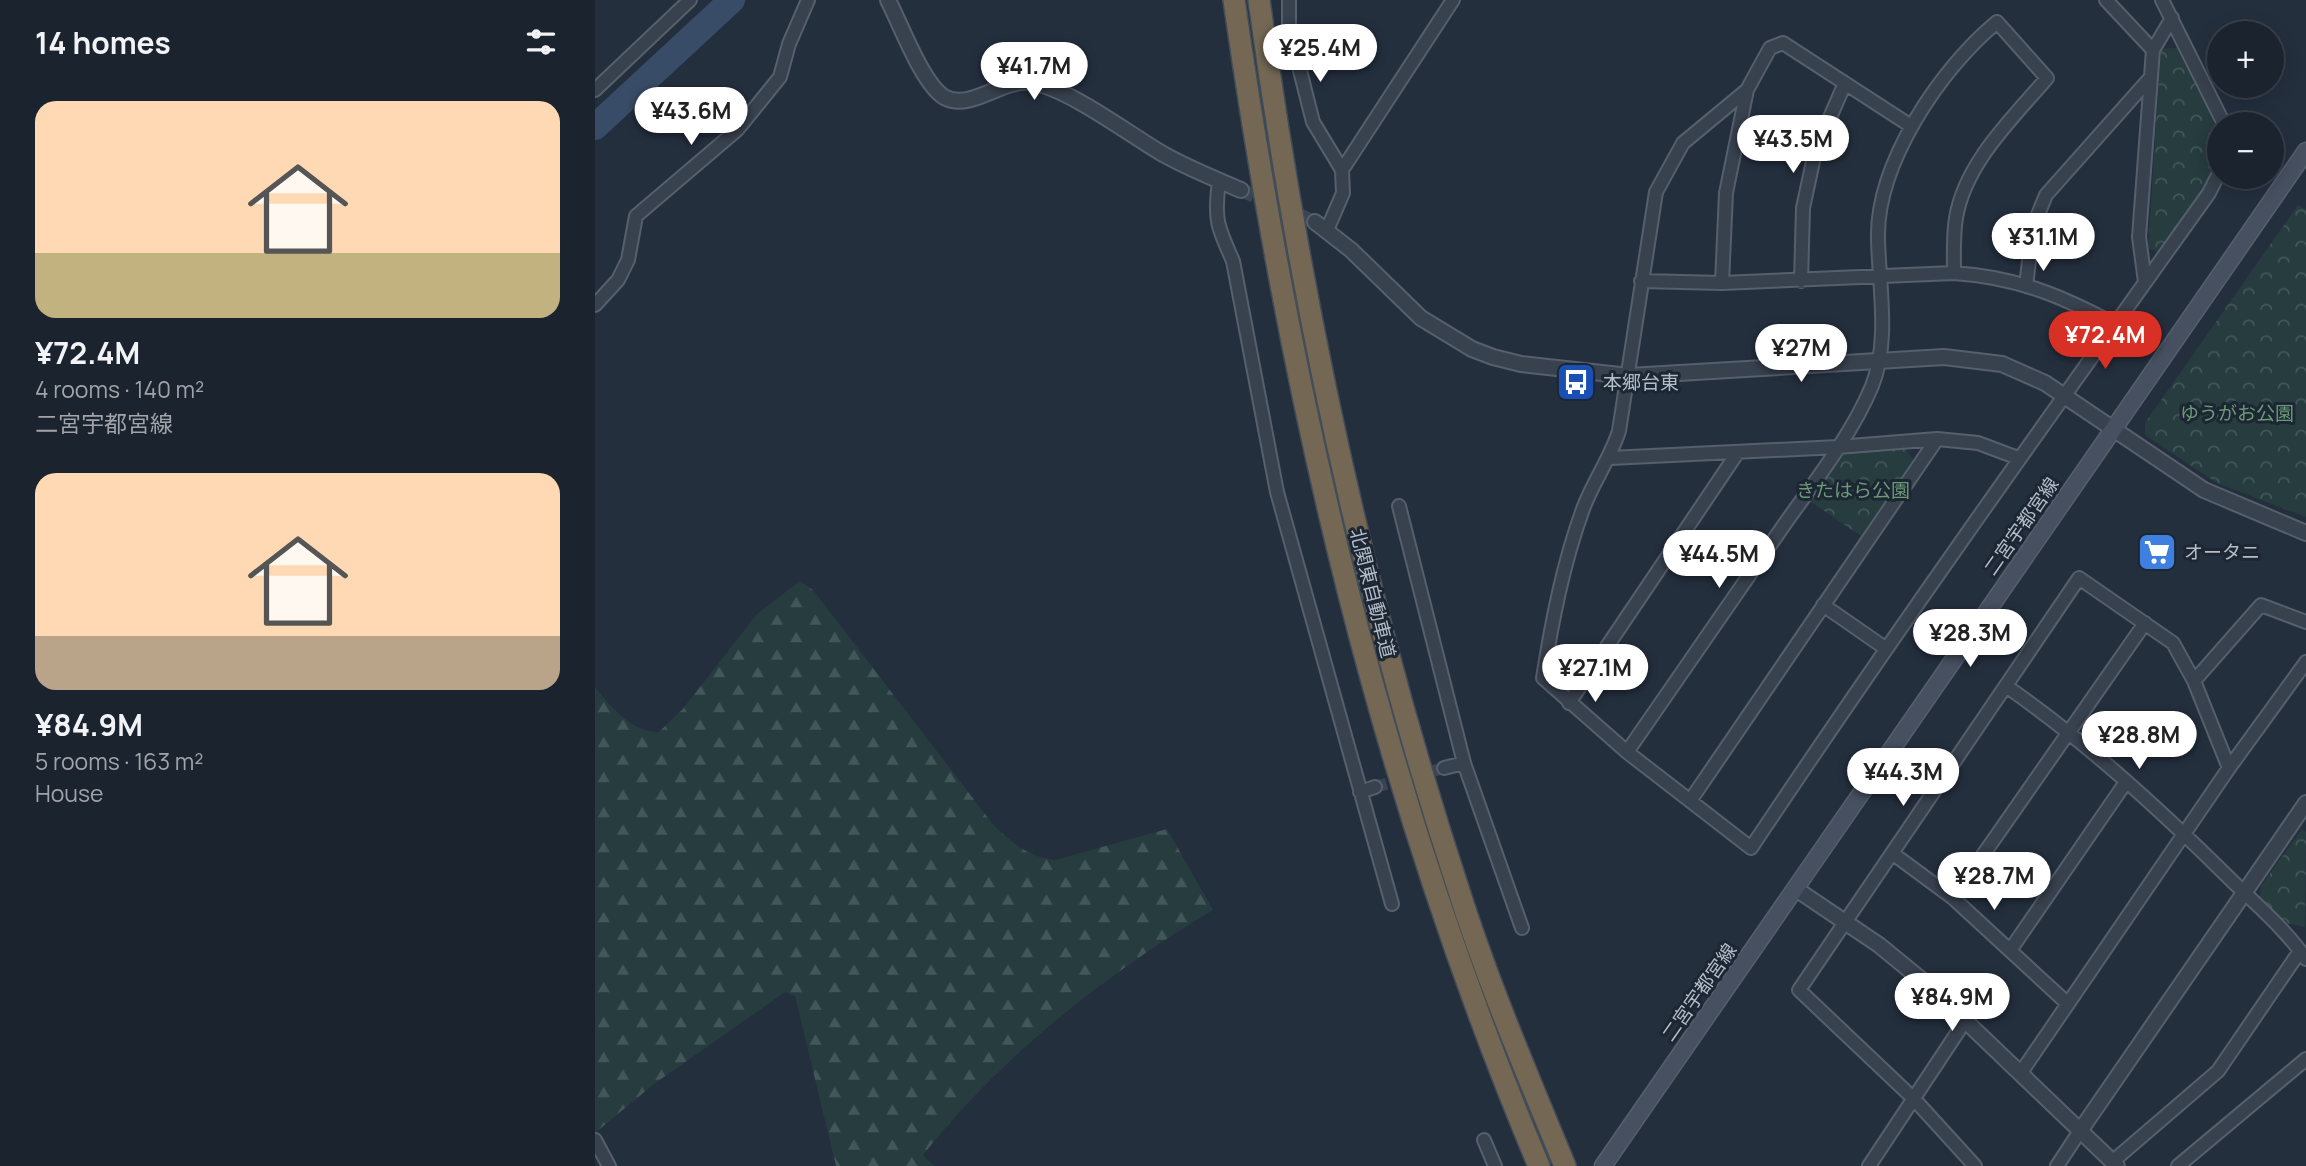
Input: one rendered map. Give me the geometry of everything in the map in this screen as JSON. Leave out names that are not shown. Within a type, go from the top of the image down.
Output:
[{"type":"highway","name":"北関東自動車道","points":[[1234,0],[1268,221],[1296,366],[1356,630],[1435,897],[1487,1044],[1539,1166]]},
{"type":"highway","name":"北関東自動車道","points":[[1259,0],[1294,228],[1320,365],[1379,624],[1458,890],[1509,1030],[1565,1166]]},
{"type":"main road","name":"二宮宇都宮線","points":[[1605,1165],[2306,151]]},
{"type":"street","points":[[595,90],[690,0]]},
{"type":"street","points":[[595,305],[618,280],[628,260],[630,234],[636,215],[737,130],[780,78],[789,44],[808,0]]},
{"type":"street","points":[[888,0],[932,86],[945,97],[960,102],[1013,83],[1031,82],[1060,92],[1165,155],[1241,190]]},
{"type":"street","points":[[1289,0],[1289,27],[1313,122],[1342,170],[1343,193],[1320,226],[1421,318],[1472,349],[1521,364],[1629,376],[1944,357],[1990,362],[2022,371],[2066,397],[2204,490],[2306,533]]},
{"type":"street","points":[[1342,170],[1453,0]]},
{"type":"street","points":[[2106,0],[2154,50]]},
{"type":"street","points":[[2162,0],[2218,112]]},
{"type":"street","points":[[2145,282],[2139,237],[2151,77],[2154,50],[2172,18]]},
{"type":"street","points":[[1627,752],[1838,447],[1872,386],[1883,324],[1878,235],[1882,195],[1895,156],[1911,126],[1980,36],[1997,22],[2047,78],[1995,139],[1969,180],[1956,218],[1954,273]]},
{"type":"street","points":[[1722,284],[1726,193],[1747,90],[1770,48],[1783,43],[1911,126]]},
{"type":"street","points":[[2026,286],[2033,227],[2046,195],[2151,77]]},
{"type":"street","points":[[1801,281],[1803,208],[1815,152],[1845,83]]},
{"type":"street","points":[[1747,90],[1683,143],[1655,192],[1619,431],[1610,458],[1584,507],[1554,612],[1543,678],[1627,752],[1751,848],[1885,648],[2018,458],[2066,397],[2211,189]]},
{"type":"street","points":[[1219,181],[1215,214],[1217,227],[1233,261],[1277,492],[1392,904]]},
{"type":"street","points":[[1641,281],[1722,284],[1954,273],[1990,275],[2060,295],[2116,325]]},
{"type":"street","points":[[1610,458],[1838,447],[1937,439],[1978,443],[2018,458]]},
{"type":"street","points":[[1690,801],[1937,439]]},
{"type":"street","points":[[1569,703],[1738,452]]},
{"type":"street","points":[[1399,506],[1464,764],[1522,928]]},
{"type":"street","points":[[1975,1166],[1914,1099],[1799,990],[2079,578],[2173,643],[2194,681],[2229,768]]},
{"type":"street","points":[[1823,605],[1885,648]]},
{"type":"street","points":[[2194,681],[2261,605],[2306,622]]},
{"type":"street","points":[[1953,898],[2068,729],[2145,623]]},
{"type":"street","points":[[2020,1074],[2229,768],[2306,662]]},
{"type":"street","points":[[1797,889],[1879,945],[1965,1021],[2114,1164],[2218,1070],[2303,955],[2291,938],[2184,834],[2068,729],[2006,686]]},
{"type":"street","points":[[1444,768],[1464,764]]},
{"type":"street","points":[[2011,949],[2126,782]]},
{"type":"street","points":[[1360,792],[1375,787]]},
{"type":"street","points":[[2057,1166],[2306,803]]},
{"type":"street","points":[[1892,853],[1953,898],[2068,1004]]},
{"type":"street","points":[[2291,938],[2306,933]]},
{"type":"street","points":[[1869,1166],[1965,1021]]},
{"type":"street","points":[[2178,1166],[2306,1059]]},
{"type":"street","points":[[595,1140],[609,1166]]},
{"type":"street","points":[[1484,1140],[1495,1166]]},
{"type":"green space","points":[[2177,48],[2209,112],[2207,112],[2207,183],[2159,252],[2148,248],[2161,49]]},
{"type":"green space","name":"ゆうがお公園","points":[[2298,205],[2306,210],[2306,517],[2217,483],[2145,435],[2145,423]]},
{"type":"green space","name":"きたはら公園","points":[[1906,449],[1913,460],[1861,536],[1808,500],[1835,459],[1846,452]]},
{"type":"green space","points":[[800,581],[813,590],[995,827],[1009,839],[1030,853],[1055,860],[1167,829],[1213,910],[1134,961],[1057,1019],[1021,1051],[953,1119],[923,1155],[934,1166],[836,1166],[795,996],[785,992],[654,1084],[595,1133],[595,687],[615,710],[631,723],[649,731],[659,732],[682,710],[757,614]]},
{"type":"green space","points":[[2302,829],[2306,832],[2305,927],[2286,923],[2260,898],[2261,886]]},
{"type":"waterway","points":[[595,127],[732,0]]},
{"type":"tunnel","points":[[1241,190],[1315,222]]},
{"type":"tunnel","points":[[1375,787],[1444,768]]},
{"type":"place","name":"本郷台東","points":[[1576,382]]},
{"type":"place","name":"オータニ","points":[[2157,552]]}]
